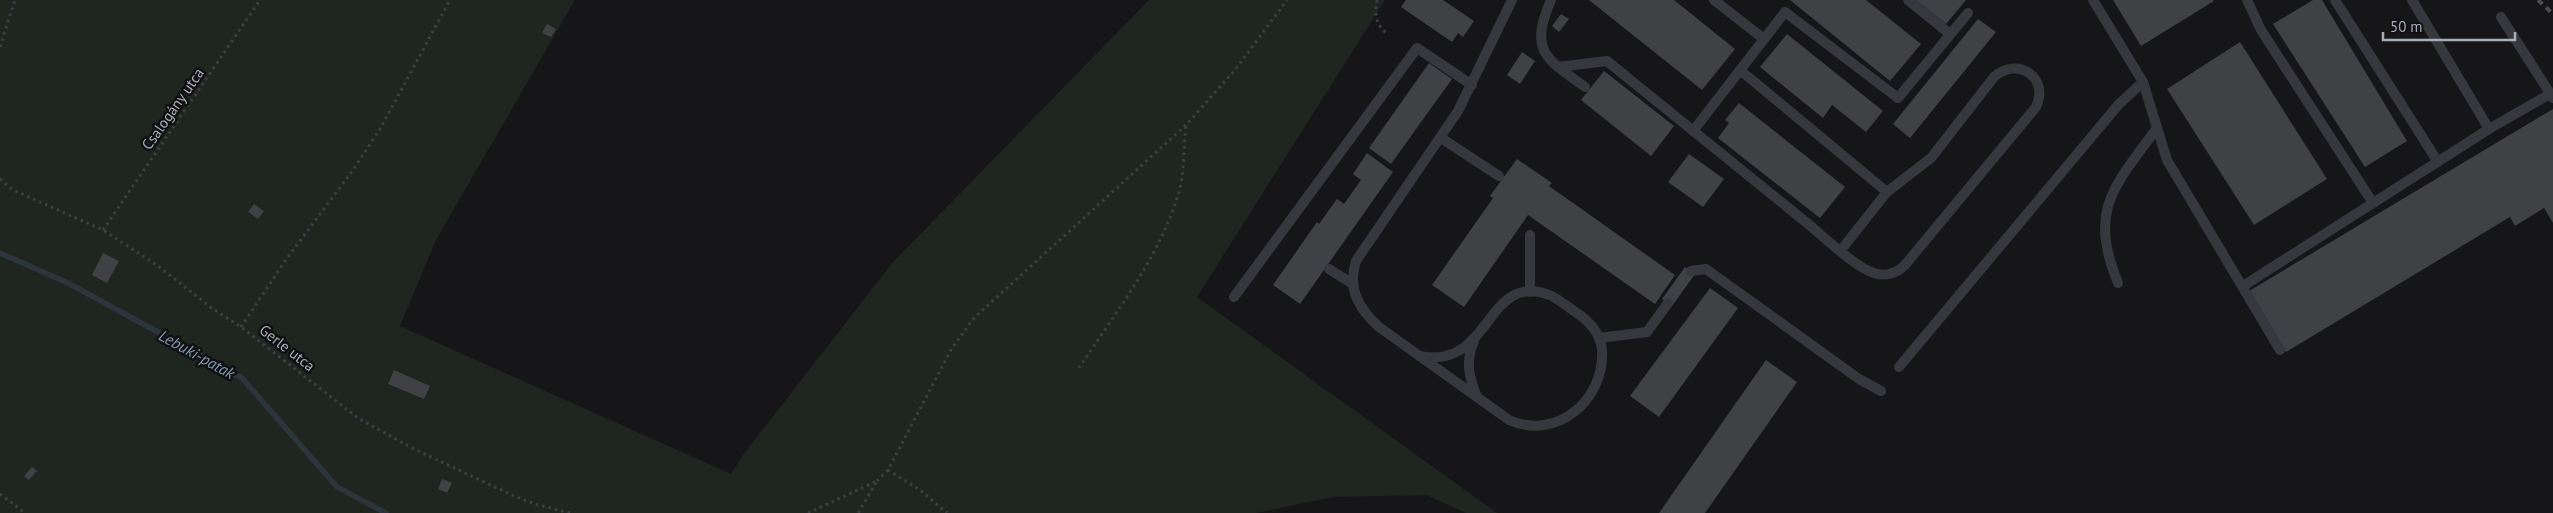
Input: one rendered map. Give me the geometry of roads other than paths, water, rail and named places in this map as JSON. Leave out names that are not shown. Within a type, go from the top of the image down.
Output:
[{"type":"lane","points":[[1477,397],[1468,369],[1470,351],[1474,340],[1501,303],[1511,297],[1530,292],[1553,297],[1591,325],[1600,338],[1602,360],[1597,381],[1578,410],[1566,418],[1547,425],[1522,426],[1509,420],[1379,328],[1367,316],[1357,301],[1353,284],[1354,268],[1363,249],[1441,138],[1472,85],[1512,0]]},
{"type":"lane","points":[[1551,0],[1541,24],[1540,36],[1543,47],[1558,67],[1585,87]]},
{"type":"lane","points":[[1714,0],[1764,39]]},
{"type":"lane","points":[[1908,0],[1950,34]]},
{"type":"lane","points":[[2093,0],[2143,82],[2167,160],[2280,350]]},
{"type":"lane","points":[[2247,0],[2261,30],[2373,203]]},
{"type":"lane","points":[[2335,0],[2438,162]]},
{"type":"lane","points":[[2412,0],[2489,129]]},
{"type":"lane","points":[[1693,131],[1785,12],[1898,98],[1968,13]]},
{"type":"lane","points":[[2243,286],[2489,129],[2552,96],[2501,17]]},
{"type":"lane","points":[[1234,297],[1417,48],[1472,85]]},
{"type":"lane","points":[[1558,67],[1607,60],[1841,250],[1875,274],[1895,272],[1905,265],[2036,107],[2039,88],[2034,77],[2020,69],[1998,72],[1931,158],[1887,192],[1841,250]]},
{"type":"lane","points":[[1740,70],[1887,192]]},
{"type":"lane","points":[[1899,367],[2119,104],[2143,82]]},
{"type":"lane","points":[[2118,283],[2105,243],[2104,229],[2108,208],[2118,181],[2157,128]]},
{"type":"lane","points":[[1441,138],[1498,176]]},
{"type":"lane","points":[[1530,234],[1530,292]]},
{"type":"lane","points":[[1329,269],[1353,284]]},
{"type":"lane","points":[[1691,271],[1706,269],[1859,380],[1881,391]]},
{"type":"lane","points":[[1600,338],[1647,332],[1668,303]]},
{"type":"lane","points":[[1419,356],[1429,358],[1448,356],[1457,353],[1474,340]]},
{"type":"waterway","name":"Lebuki-patak","points":[[0,253],[68,283],[242,378],[337,487],[386,513]]},
{"type":"railway","points":[[2538,0],[2553,14]]}]
